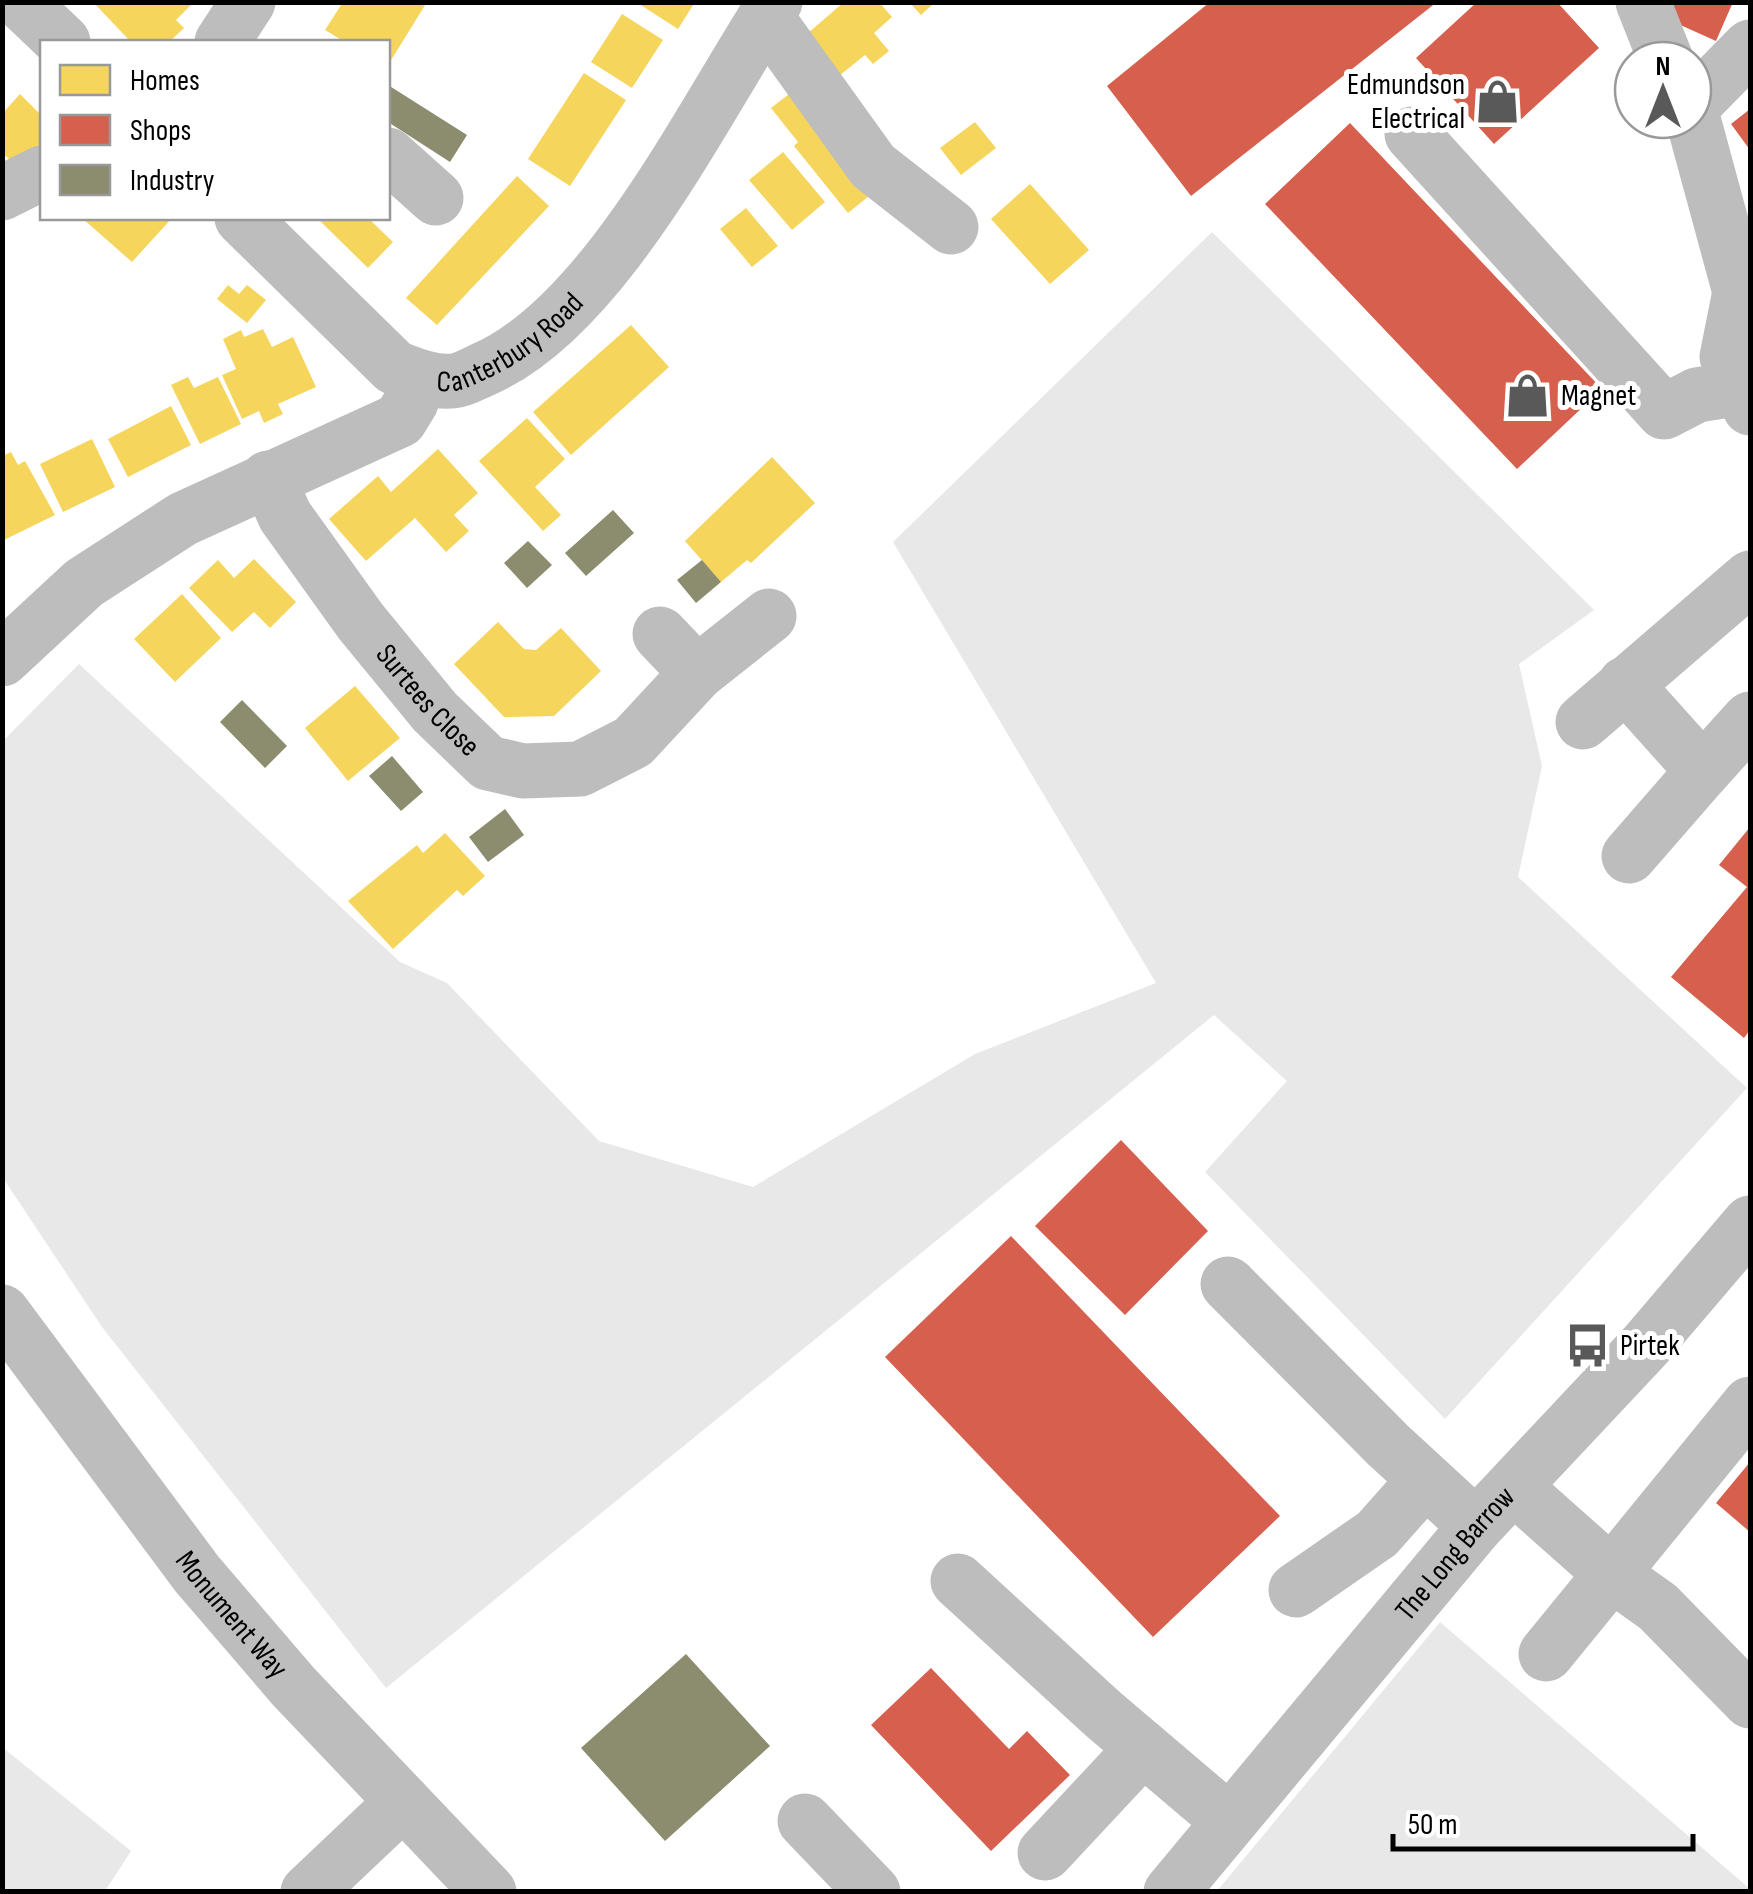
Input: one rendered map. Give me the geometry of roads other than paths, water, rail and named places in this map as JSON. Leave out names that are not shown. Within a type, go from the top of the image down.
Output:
[{"type":"street","points":[[21,2],[61,40]]},
{"type":"street","points":[[1643,2],[1658,40]]},
{"type":"street","points":[[770,10],[873,166],[936,198]]},
{"type":"street","name":"Canterbury Road","points":[[2,659],[84,583],[183,519],[400,420],[419,378],[455,382],[504,361],[548,328],[614,255],[770,10]]},
{"type":"street","points":[[1713,84],[1750,47]]},
{"type":"street","points":[[1412,134],[1664,412],[1697,395],[1740,384],[1745,288],[1699,140]]},
{"type":"street","points":[[390,157],[436,198]]},
{"type":"street","points":[[2,192],[40,174]]},
{"type":"street","points":[[244,220],[394,367],[419,378]]},
{"type":"street","name":"Surtees Close","points":[[268,478],[285,516],[361,622],[435,712],[488,763],[524,771],[580,769],[633,742],[697,673],[769,616]]},
{"type":"street","points":[[1583,722],[1750,578]]},
{"type":"street","points":[[660,634],[697,673]]},
{"type":"street","points":[[1625,684],[1703,771]]},
{"type":"street","points":[[1629,856],[1750,720]]},
{"type":"street","name":"The Long Barrow","points":[[1171,1892],[1476,1526],[1646,1346],[1750,1223]]},
{"type":"street","points":[[1228,1284],[1476,1526]]},
{"type":"street","name":"Monument Way","points":[[2,1312],[197,1574],[293,1686],[489,1892]]},
{"type":"street","points":[[1546,1654],[1750,1404]]},
{"type":"street","points":[[1296,1590],[1377,1534],[1425,1480]]},
{"type":"street","points":[[1514,1487],[1613,1575],[1658,1607],[1750,1701]]},
{"type":"street","points":[[958,1581],[1142,1748],[1229,1821]]},
{"type":"street","points":[[1045,1853],[1142,1748]]},
{"type":"street","points":[[308,1892],[403,1802]]},
{"type":"street","points":[[805,1821],[851,1885]]},
{"type":"place","name":"Edmundson Electrical","points":[[1498,101]]},
{"type":"place","name":"Magnet","points":[[1528,395]]},
{"type":"place","name":"Pirtek","points":[[1587,1345]]}]
